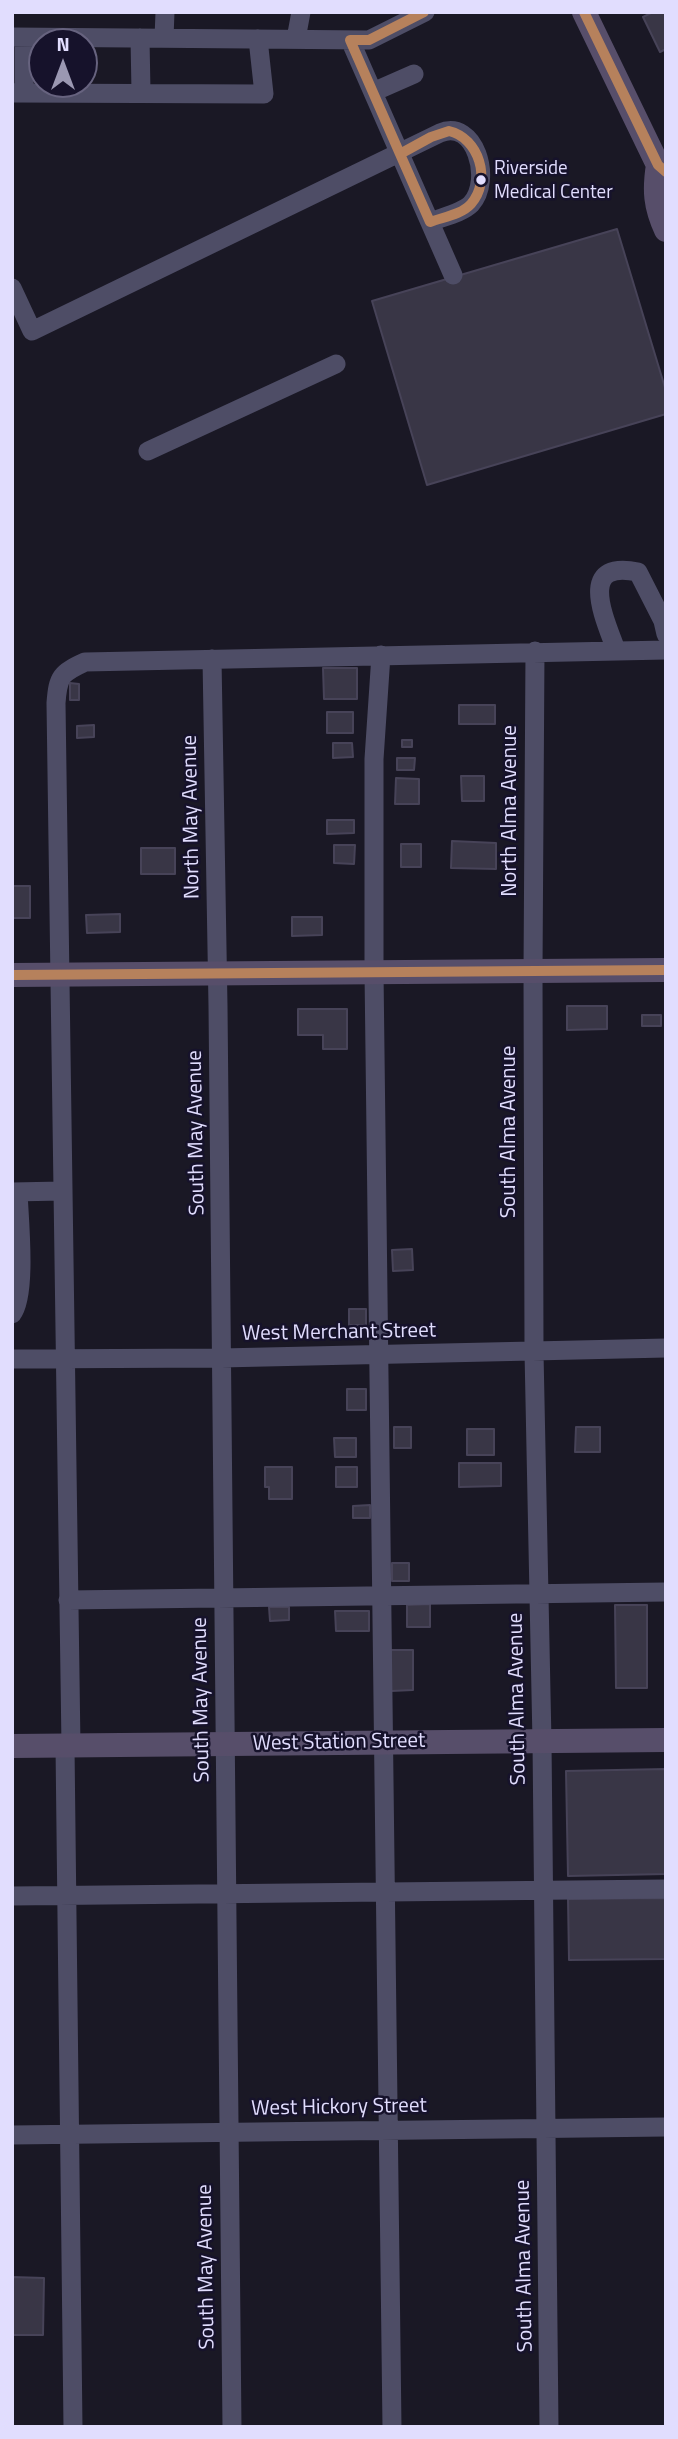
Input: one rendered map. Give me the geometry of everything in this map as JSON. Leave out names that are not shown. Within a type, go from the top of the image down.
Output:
[{"type":"main road","points":[[584,12],[663,166],[654,189],[659,214],[666,230]]},
{"type":"main road","points":[[12,975],[666,970]]},
{"type":"main road","name":"West Station Street","points":[[12,1746],[666,1740]]},
{"type":"street","points":[[164,38],[165,12]]},
{"type":"street","points":[[296,39],[301,12]]},
{"type":"street","points":[[258,39],[264,94],[18,93],[18,37],[296,39],[369,40],[425,12]]},
{"type":"street","points":[[140,38],[141,92]]},
{"type":"street","points":[[350,40],[453,275]]},
{"type":"street","points":[[373,92],[414,74]]},
{"type":"street","points":[[12,289],[32,331],[447,130],[460,133],[474,148],[481,165],[481,187],[470,205],[430,222]]},
{"type":"street","points":[[148,451],[336,364]]},
{"type":"street","points":[[616,650],[599,604],[598,586],[606,575],[623,569],[638,572],[663,621],[666,634]]},
{"type":"street","points":[[73,2427],[67,1896],[68,1600],[56,703],[60,678],[68,670],[85,662],[666,650]]},
{"type":"street","name":"North Alma Avenue","points":[[533,971],[535,651]]},
{"type":"street","points":[[381,655],[374,759],[374,972],[392,2427]]},
{"type":"street","name":"North May Avenue","points":[[212,659],[218,974]]},
{"type":"street","name":"South Alma Avenue","points":[[533,971],[534,1352],[542,1742],[549,2427]]},
{"type":"street","name":"South May Avenue","points":[[218,974],[232,2427]]},
{"type":"street","points":[[12,1314],[18,1307],[20,1280],[15,1192],[62,1191]]},
{"type":"street","name":"West Merchant Street","points":[[12,1359],[221,1358],[666,1348]]},
{"type":"street","points":[[68,1600],[666,1592]]},
{"type":"street","points":[[12,1896],[666,1888]]},
{"type":"street","name":"West Hickory Street","points":[[12,2135],[666,2127]]},
{"type":"building","points":[[653,12],[666,12],[666,49],[660,52],[643,17]]},
{"type":"building","points":[[617,229],[666,391],[666,414],[427,485],[372,301]]},
{"type":"building","points":[[323,668],[357,668],[357,699],[324,699]]},
{"type":"building","points":[[70,683],[79,684],[79,700],[70,700]]},
{"type":"building","points":[[459,705],[495,705],[495,724],[459,724]]},
{"type":"building","points":[[327,712],[353,712],[353,733],[327,733]]},
{"type":"building","points":[[94,725],[94,737],[77,738],[77,726]]},
{"type":"building","points":[[402,740],[412,740],[412,747],[402,747]]},
{"type":"building","points":[[333,743],[352,743],[353,757],[333,758]]},
{"type":"building","points":[[397,758],[415,758],[414,770],[397,770]]},
{"type":"building","points":[[461,776],[484,776],[484,801],[462,801]]},
{"type":"building","points":[[396,778],[419,779],[419,804],[395,804]]},
{"type":"building","points":[[327,820],[354,820],[354,833],[327,834]]},
{"type":"building","points":[[452,841],[496,843],[496,869],[451,868]]},
{"type":"building","points":[[401,844],[421,844],[421,867],[401,867]]},
{"type":"building","points":[[334,845],[355,845],[354,864],[334,863]]},
{"type":"building","points":[[141,848],[175,848],[175,874],[141,874]]},
{"type":"building","points":[[12,886],[30,886],[30,918],[12,918]]},
{"type":"building","points":[[120,914],[120,932],[87,933],[86,915]]},
{"type":"building","points":[[292,917],[322,917],[322,935],[292,936]]},
{"type":"building","points":[[567,1006],[607,1006],[607,1029],[567,1030]]},
{"type":"building","points":[[298,1009],[347,1009],[347,1049],[323,1049],[323,1035],[298,1035]]},
{"type":"building","points":[[642,1015],[661,1015],[661,1026],[642,1026]]},
{"type":"building","points":[[412,1249],[413,1270],[393,1271],[392,1250]]},
{"type":"building","points":[[349,1309],[366,1309],[366,1325],[349,1325]]},
{"type":"building","points":[[347,1389],[366,1389],[366,1410],[347,1410]]},
{"type":"building","points":[[394,1427],[411,1427],[411,1448],[394,1448]]},
{"type":"building","points":[[576,1427],[600,1427],[600,1452],[575,1452]]},
{"type":"building","points":[[467,1429],[494,1429],[494,1455],[467,1455]]},
{"type":"building","points":[[334,1438],[356,1438],[356,1457],[335,1457]]},
{"type":"building","points":[[459,1463],[501,1463],[501,1486],[459,1487]]},
{"type":"building","points":[[265,1467],[292,1467],[292,1499],[269,1499],[269,1487],[265,1487]]},
{"type":"building","points":[[336,1467],[357,1467],[357,1487],[336,1487]]},
{"type":"building","points":[[370,1505],[370,1518],[353,1518],[353,1506]]},
{"type":"building","points":[[392,1563],[409,1563],[409,1581],[392,1581]]},
{"type":"building","points":[[430,1604],[430,1627],[407,1627],[407,1605]]},
{"type":"building","points":[[615,1605],[647,1605],[647,1688],[616,1688]]},
{"type":"building","points":[[269,1607],[289,1607],[289,1620],[270,1621]]},
{"type":"building","points":[[335,1611],[369,1611],[369,1631],[336,1631]]},
{"type":"building","points":[[391,1650],[413,1650],[413,1690],[391,1691]]},
{"type":"building","points":[[666,1769],[666,1874],[568,1876],[566,1771]]},
{"type":"building","points":[[666,1898],[666,1959],[569,1960],[568,1899]]},
{"type":"building","points":[[12,2277],[44,2278],[43,2335],[12,2335]]},
{"type":"transit line","points":[[400,154],[350,40],[369,40],[424,12]]},
{"type":"transit line","points":[[584,12],[658,165],[666,172]]},
{"type":"transit line","points":[[449,131],[459,135],[475,151],[481,183],[467,208],[430,222],[400,154],[431,137],[449,131]]},
{"type":"transit line","points":[[12,975],[666,970]]},
{"type":"place","name":"Riverside Medical Center","points":[[481,180]]}]
